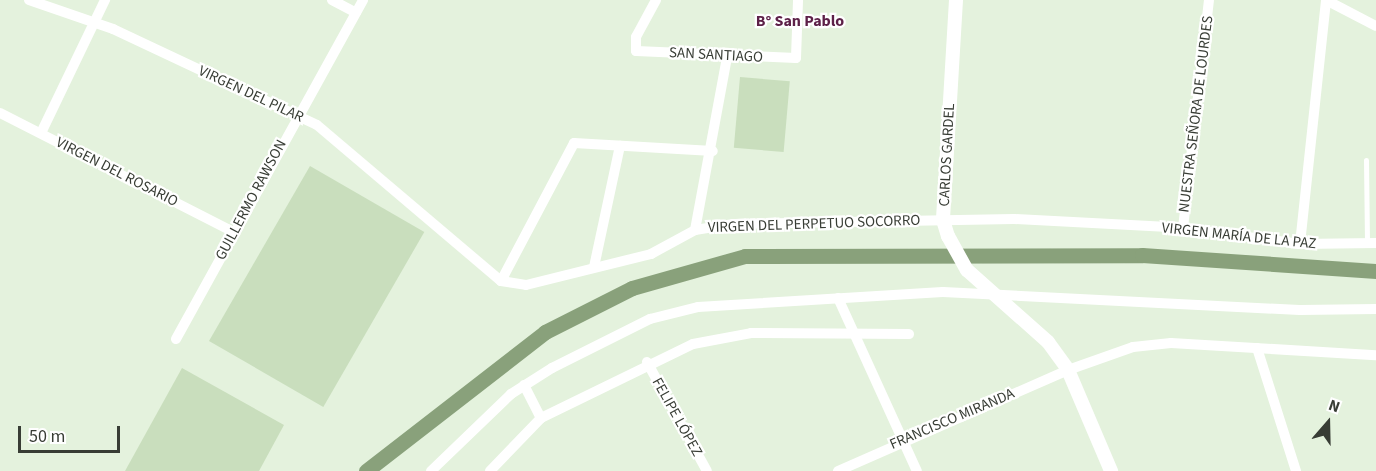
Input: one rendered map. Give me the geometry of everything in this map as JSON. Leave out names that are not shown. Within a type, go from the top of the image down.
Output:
[{"type":"street","name":"VIRGEN DEL PILAR","points":[[28,0],[94,21],[298,114],[501,281]]},
{"type":"street","points":[[40,134],[105,0]]},
{"type":"street","points":[[332,0],[356,13]]},
{"type":"street","name":"GUILLERMO RAWSON","points":[[176,339],[298,114],[363,0]]},
{"type":"street","name":"SAN SANTIAGO","points":[[656,0],[636,37],[636,51],[728,57],[796,58],[798,0]]},
{"type":"street","name":"CARLOS GARDEL","points":[[956,0],[943,220],[962,263],[992,294],[1048,342],[1068,369],[1111,471]]},
{"type":"street","name":"NUESTRA SEÑORA DE LOURDES","points":[[1183,228],[1209,0]]},
{"type":"street","points":[[1300,244],[1326,0],[1376,26]]},
{"type":"street","points":[[695,230],[713,151],[728,57]]},
{"type":"street","name":"VIRGEN DEL ROSARIO","points":[[0,113],[234,232]]},
{"type":"street","points":[[501,281],[574,143],[713,151]]},
{"type":"street","points":[[594,267],[620,146]]},
{"type":"street","name":"VIRGEN DEL PERPETUO SOCORRO","points":[[501,281],[526,285],[651,254],[695,230],[943,220],[1102,223]]},
{"type":"street","name":"VIRGEN MARÍA DE LA PAZ","points":[[1102,223],[1183,228],[1300,244],[1372,244]]},
{"type":"street","points":[[431,471],[524,385],[650,319],[698,307],[838,298],[992,294],[1300,310],[1376,309]]},
{"type":"street","points":[[838,298],[917,471]]},
{"type":"street","points":[[491,470],[541,418],[647,362],[693,344],[751,333],[909,334]]},
{"type":"street","name":"FRANCISCO MIRANDA","points":[[838,471],[902,439],[1068,369],[1152,345],[1376,355]]},
{"type":"street","points":[[1257,348],[1296,471]]},
{"type":"street","name":"FELIPE LÓPEZ","points":[[647,362],[707,471]]},
{"type":"street","points":[[524,385],[541,418]]},
{"type":"lane","points":[[1366,160],[1372,244]]},
{"type":"green space","points":[[740,77],[790,81],[784,152],[734,148]]},
{"type":"green space","points":[[310,166],[424,232],[323,407],[209,341]]},
{"type":"green space","points":[[182,368],[284,425],[259,471],[125,471]]},
{"type":"waterway","points":[[366,471],[545,332],[632,288],[745,256],[1142,255],[1376,271]]},
{"type":"district","name":"B° San Pablo","points":[[800,21]]}]
